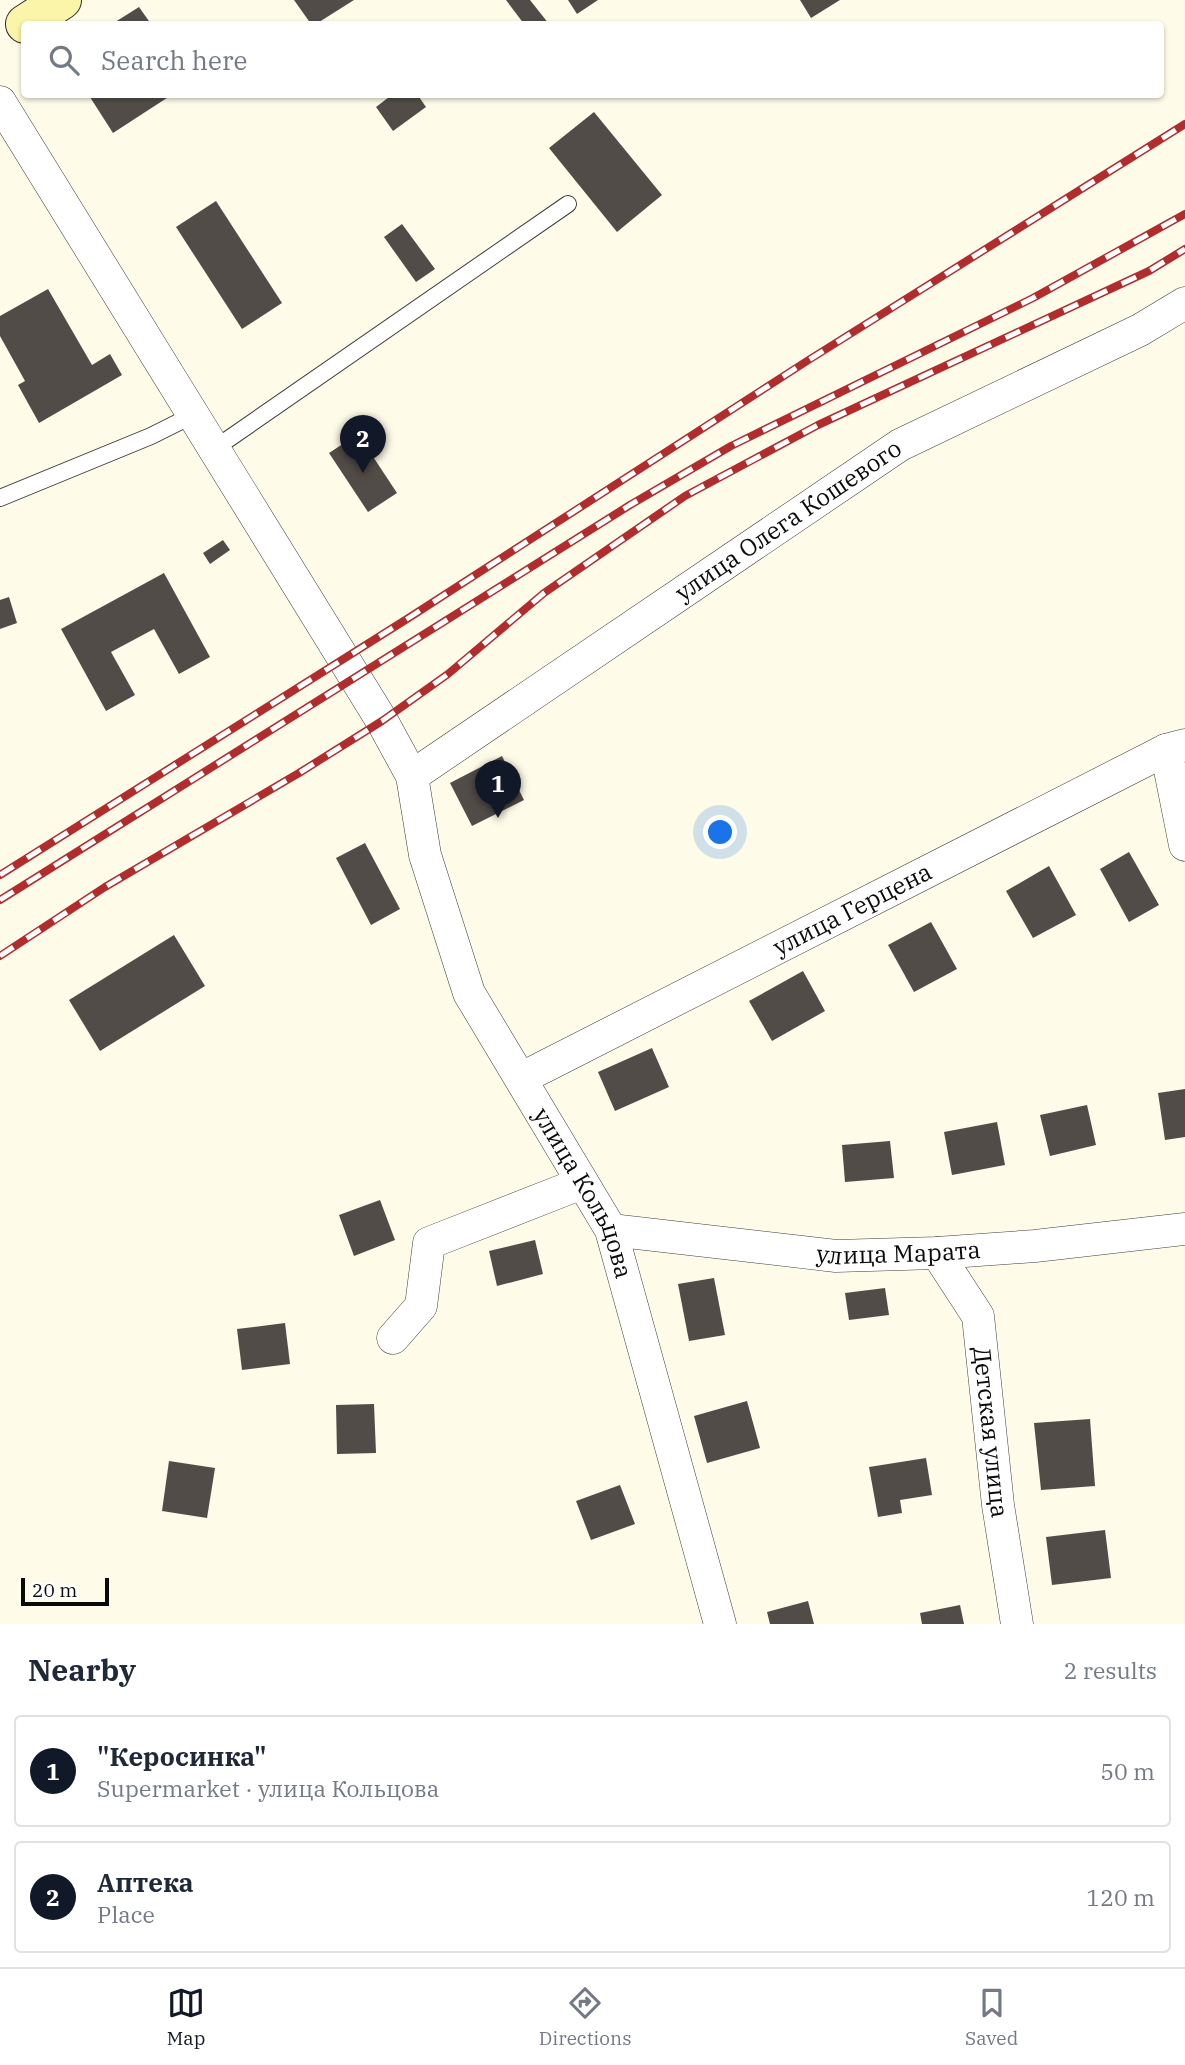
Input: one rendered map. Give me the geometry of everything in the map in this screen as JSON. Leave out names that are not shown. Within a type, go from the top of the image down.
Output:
[{"type":"street","points":[[31,21],[62,0]]},
{"type":"street","points":[[0,41],[21,28]]},
{"type":"street","name":"улица Кольцова","points":[[0,102],[382,721],[412,776],[425,855],[469,993],[611,1230],[720,1624]]},
{"type":"street","name":"улица Олега Кошевого","points":[[412,776],[900,445],[1140,330],[1185,303]]},
{"type":"street","points":[[1175,748],[1185,845]]},
{"type":"street","name":"улица Герцена","points":[[522,1079],[1175,748]]},
{"type":"street","points":[[393,1339],[421,1306],[429,1243],[582,1183]]},
{"type":"street","name":"улица Марата","points":[[611,1230],[836,1256],[1035,1246],[1185,1229]]},
{"type":"street","name":"Детская улица","points":[[937,1253],[978,1316],[998,1505],[1017,1624]]},
{"type":"lane","points":[[214,449],[568,204]]},
{"type":"lane","points":[[0,499],[193,415]]},
{"type":"building","points":[[294,0],[354,0],[321,21],[309,21]]},
{"type":"building","points":[[506,0],[530,0],[547,21],[522,21]]},
{"type":"building","points":[[568,0],[598,0],[577,14]]},
{"type":"building","points":[[800,0],[840,0],[811,18]]},
{"type":"building","points":[[139,7],[149,21],[117,21]]},
{"type":"building","points":[[91,98],[167,98],[113,133]]},
{"type":"building","points":[[388,98],[420,98],[426,107],[393,131],[376,107]]},
{"type":"building","points":[[594,112],[662,195],[617,232],[549,148]]},
{"type":"building","points":[[216,201],[282,303],[242,329],[176,227]]},
{"type":"building","points":[[402,224],[435,269],[416,282],[384,237]]},
{"type":"building","points":[[48,289],[92,365],[110,354],[122,375],[39,423],[18,385],[25,381],[0,336],[0,316]]},
{"type":"building","points":[[358,434],[397,493],[368,512],[329,453]]},
{"type":"building","points":[[223,540],[230,550],[210,564],[203,553]]},
{"type":"building","points":[[164,573],[210,657],[179,674],[154,629],[111,652],[135,695],[106,711],[61,629]]},
{"type":"building","points":[[9,597],[17,623],[0,629],[0,600]]},
{"type":"building","points":[[502,756],[524,800],[472,826],[450,783]]},
{"type":"building","points":[[365,843],[400,909],[371,925],[336,858]]},
{"type":"building","points":[[1129,852],[1159,905],[1129,922],[1100,869]]},
{"type":"building","points":[[1049,866],[1076,915],[1033,938],[1006,891]]},
{"type":"building","points":[[931,922],[957,969],[914,992],[888,945]]},
{"type":"building","points":[[174,935],[205,986],[100,1051],[69,1000]]},
{"type":"building","points":[[803,971],[825,1011],[772,1041],[749,1001]]},
{"type":"building","points":[[652,1048],[669,1087],[615,1111],[598,1072]]},
{"type":"building","points":[[1185,1089],[1185,1137],[1165,1140],[1158,1093]]},
{"type":"building","points":[[1087,1105],[1096,1145],[1050,1156],[1040,1115]]},
{"type":"building","points":[[997,1122],[1005,1165],[952,1175],[944,1132]]},
{"type":"building","points":[[890,1141],[894,1178],[845,1182],[842,1145]]},
{"type":"building","points":[[380,1200],[395,1240],[354,1256],[339,1215]]},
{"type":"building","points":[[535,1240],[543,1274],[497,1286],[489,1251]]},
{"type":"building","points":[[714,1278],[725,1335],[689,1341],[678,1284]]},
{"type":"building","points":[[885,1288],[889,1315],[849,1320],[845,1293]]},
{"type":"building","points":[[285,1323],[290,1364],[242,1370],[237,1329]]},
{"type":"building","points":[[747,1401],[760,1448],[707,1463],[694,1416]]},
{"type":"building","points":[[374,1404],[376,1453],[337,1454],[336,1405]]},
{"type":"building","points":[[1090,1419],[1095,1486],[1041,1490],[1034,1423]]},
{"type":"building","points":[[926,1458],[932,1495],[900,1500],[902,1513],[878,1517],[869,1467]]},
{"type":"building","points":[[169,1461],[215,1468],[207,1518],[162,1511]]},
{"type":"building","points":[[620,1485],[635,1524],[591,1540],[576,1501]]},
{"type":"building","points":[[1105,1530],[1111,1578],[1052,1585],[1046,1537]]},
{"type":"building","points":[[808,1601],[814,1624],[770,1624],[767,1612]]},
{"type":"building","points":[[960,1605],[964,1624],[922,1624],[920,1613]]},
{"type":"railway","points":[[0,875],[407,619],[807,361],[1185,124]]},
{"type":"railway","points":[[0,900],[630,505],[731,446],[1033,298],[1185,214]]},
{"type":"railway","points":[[0,956],[105,887],[382,721],[448,674],[544,593],[685,496],[818,425],[1149,271],[1185,249]]},
{"type":"place","name":"Аптека","points":[[363,473]]},
{"type":"place","name":"\"Керосинка\"","points":[[498,818]]}]
